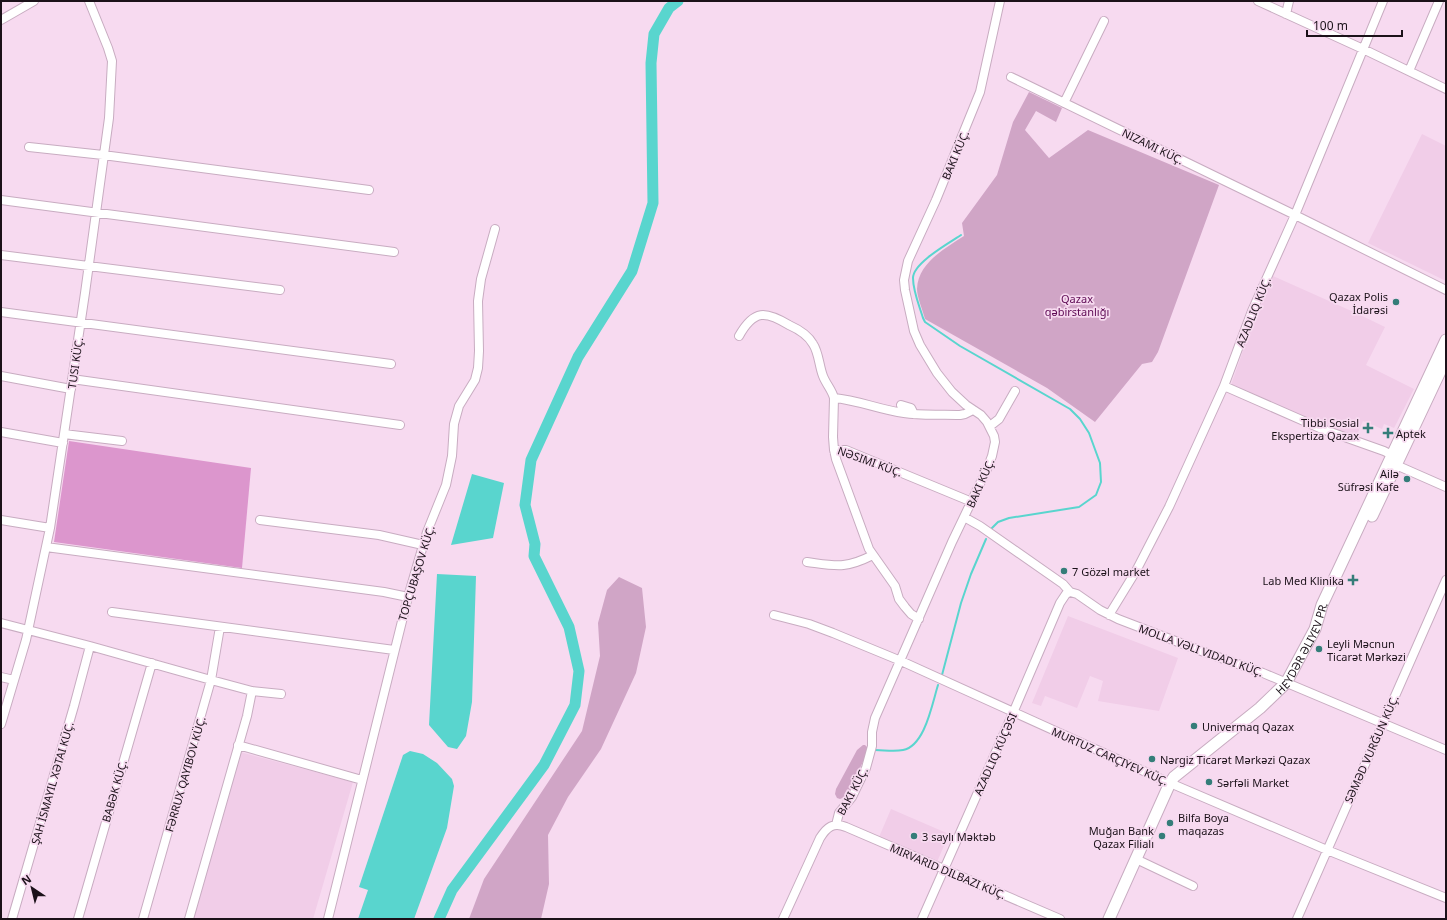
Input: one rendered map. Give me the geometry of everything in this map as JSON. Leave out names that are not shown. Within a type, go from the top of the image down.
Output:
[{"type":"main road","points":[[1396,459],[1446,340]]},
{"type":"main road","points":[[1396,459],[1446,359]]},
{"type":"main road","name":"HEYDƏR ƏLIYEV PR.","points":[[1109,919],[1170,783],[1179,772],[1260,708],[1286,683],[1329,606],[1396,459]]},
{"type":"street","points":[[1,20],[34,1]]},
{"type":"street","name":"TUSI KÜÇ.","points":[[1,724],[28,629],[50,528],[104,155],[113,66],[108,48],[89,1]]},
{"type":"street","points":[[782,919],[820,838],[827,828],[836,824],[839,813],[852,797],[866,768],[872,746],[873,723],[992,456],[995,442],[990,426],[981,415],[959,398],[943,381],[920,345],[914,330],[904,290],[904,280],[908,261],[936,200],[980,92],[1000,1]]},
{"type":"street","points":[[1258,1],[1446,89]]},
{"type":"street","points":[[1286,14],[1289,1]]},
{"type":"street","points":[[1109,616],[1136,571],[1169,507],[1224,386],[1252,311],[1295,215],[1383,1]]},
{"type":"street","points":[[1409,71],[1438,1]]},
{"type":"street","points":[[1064,103],[1104,21]]},
{"type":"street","name":"NIZAMI KÜÇ.","points":[[1011,77],[1446,290]]},
{"type":"street","points":[[29,147],[104,155],[369,190]]},
{"type":"street","points":[[1,200],[394,252]]},
{"type":"street","name":"TOPÇUBAŞOV KÜÇ.","points":[[328,919],[408,597],[423,545],[447,479],[452,456],[454,424],[459,406],[475,380],[478,368],[478,301],[481,280],[495,229]]},
{"type":"street","points":[[1,255],[280,290]]},
{"type":"street","points":[[1,312],[391,364]]},
{"type":"street","points":[[739,336],[749,321],[766,314],[775,316],[797,329],[808,337],[816,348],[823,376],[834,398],[914,414],[965,414],[973,410]]},
{"type":"street","points":[[1,376],[71,389]]},
{"type":"street","points":[[72,379],[400,425]]},
{"type":"street","points":[[1224,386],[1322,430],[1352,441],[1384,450],[1396,459],[1446,487]]},
{"type":"street","points":[[990,426],[999,419],[1015,391]]},
{"type":"street","name":"NƏSIMI KÜÇ.","points":[[834,398],[834,450],[846,450],[972,502]]},
{"type":"street","points":[[901,405],[911,408],[914,414]]},
{"type":"street","points":[[1,432],[64,439],[122,441]]},
{"type":"street","points":[[834,450],[836,460],[864,538],[873,555],[895,586],[899,599],[911,614],[919,619]]},
{"type":"street","name":"MOLLA VƏLI VIDADI KÜÇ.","points":[[964,517],[980,526],[1063,584],[1070,592],[1077,594],[1109,616],[1263,673],[1446,750]]},
{"type":"street","points":[[1,520],[50,528]]},
{"type":"street","points":[[260,520],[379,535],[423,545]]},
{"type":"street","points":[[46,546],[384,592],[408,597]]},
{"type":"street","points":[[807,562],[848,566],[858,563],[873,555]]},
{"type":"street","name":"SƏMƏD VURĞUN KÜÇ.","points":[[1297,919],[1446,580]]},
{"type":"street","points":[[922,919],[1060,603],[1066,594],[1070,592]]},
{"type":"street","points":[[112,612],[394,650]]},
{"type":"street","points":[[774,615],[810,624],[901,661],[1170,783],[1327,850],[1446,898]]},
{"type":"street","points":[[1,623],[28,629],[252,691],[281,694]]},
{"type":"street","name":"FƏRRUX QAYIBOV KÜÇ.","points":[[143,919],[211,680],[220,627]]},
{"type":"street","points":[[12,919],[90,646]]},
{"type":"street","name":"BABƏK KÜÇ.","points":[[78,919],[152,663]]},
{"type":"street","points":[[1,677],[14,680]]},
{"type":"street","points":[[189,919],[250,703],[252,691]]},
{"type":"street","points":[[238,745],[362,780]]},
{"type":"street","name":"MIRVARID DILBAZI KÜÇ.","points":[[836,824],[1060,919]]},
{"type":"street","points":[[1136,859],[1193,886]]},
{"type":"shaded area","points":[[1422,134],[1446,146],[1446,281],[1368,243]]},
{"type":"shaded area","points":[[1273,276],[1385,327],[1366,365],[1414,389],[1394,428],[1384,424],[1382,429],[1363,421],[1355,439],[1231,385],[1253,322]]},
{"type":"shaded area","points":[[69,441],[251,468],[242,568],[54,542]]},
{"type":"shaded area","points":[[472,474],[504,483],[493,538],[451,545]]},
{"type":"shaded area","points":[[437,574],[476,576],[472,702],[466,736],[457,749],[448,747],[429,725]]},
{"type":"shaded area","points":[[1068,616],[1178,658],[1159,711],[1098,701],[1103,681],[1090,676],[1077,708],[1045,696],[1041,706],[1032,703]]},
{"type":"shaded area","points":[[410,751],[423,754],[437,763],[452,779],[454,786],[447,828],[414,919],[358,919],[368,890],[359,887],[403,755]]},
{"type":"shaded area","points":[[240,752],[353,782],[313,919],[192,919]]},
{"type":"shaded area","name":"3 saylı Məktəb","points":[[891,809],[949,834],[937,862],[879,837]]},
{"type":"green space","name":"Qazax qəbirstanlığı","points":[[1029,92],[1062,108],[1056,122],[1036,111],[1025,130],[1049,158],[1088,130],[1219,185],[1158,352],[1152,362],[1142,364],[1095,422],[1047,388],[925,319],[918,296],[918,280],[927,264],[964,236],[962,223],[997,175],[1013,122]]},
{"type":"green space","points":[[619,577],[642,588],[646,627],[636,673],[601,749],[568,797],[548,835],[549,884],[541,919],[469,919],[484,879],[582,731],[600,656],[598,623],[607,590]]},
{"type":"green space","points":[[863,745],[868,748],[868,751],[847,796],[840,799],[837,798],[835,794],[836,789],[857,750]]},
{"type":"waterway","points":[[439,919],[452,890],[544,765],[575,705],[579,671],[569,627],[534,556],[535,544],[525,505],[531,460],[578,357],[632,271],[653,203],[651,63],[654,34],[669,8],[678,1]]},
{"type":"waterway","points":[[961,235],[932,254],[919,266],[915,272],[913,278],[914,288],[925,322],[960,346],[1070,409],[1080,419],[1089,433],[1100,463],[1101,482],[1096,495],[1079,507],[1009,518],[998,522],[992,528]]},
{"type":"waterway","points":[[942,675],[961,603],[971,574],[986,539]]},
{"type":"waterway","points":[[875,750],[903,750],[911,747],[917,741],[930,713],[938,685]]},
{"type":"place","name":"Qazax Polis İdarəsi","points":[[1396,302]]},
{"type":"place","name":"Tibbi Sosial Ekspertiza Qazax","points":[[1368,428]]},
{"type":"place","name":"Aptek","points":[[1388,433]]},
{"type":"place","name":"Ailə Süfrəsi Kafe","points":[[1407,479]]},
{"type":"place","name":"7 Gözəl market","points":[[1064,571]]},
{"type":"place","name":"Lab Med Klinika","points":[[1353,580]]},
{"type":"place","name":"Leyli Məcnun Ticarət Mərkəzi","points":[[1319,649]]},
{"type":"place","name":"Univermaq Qazax","points":[[1194,726]]},
{"type":"place","name":"Nərgiz Ticarət Mərkəzi Qazax","points":[[1152,759]]},
{"type":"place","name":"Sərfəli Market","points":[[1209,782]]},
{"type":"place","name":"Bilfa Boya maqazas","points":[[1170,823]]},
{"type":"place","name":"3 saylı Məktəb","points":[[914,836]]},
{"type":"place","name":"Muğan Bank Qazax Filialı","points":[[1162,836]]}]
